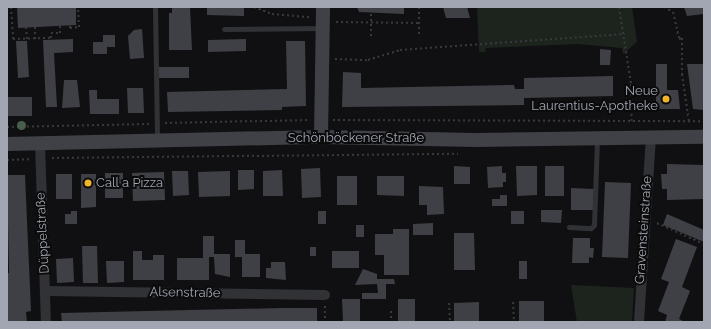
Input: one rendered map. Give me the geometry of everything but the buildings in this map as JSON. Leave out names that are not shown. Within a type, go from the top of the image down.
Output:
[{"type":"main road","points":[[321,137],[323,19]]},
{"type":"main road","name":"Schönböckener Straße","points":[[7,144],[157,142],[321,137],[597,140],[704,137]]},
{"type":"street","name":"Gravensteinstraße","points":[[639,322],[651,138]]},
{"type":"street","name":"Düppelstraße","points":[[40,143],[46,322]]},
{"type":"street","name":"Alsenstraße","points":[[46,292],[325,295]]},
{"type":"lane","points":[[155,7],[157,142]]},
{"type":"lane","points":[[224,29],[323,19]]},
{"type":"lane","points":[[569,227],[591,228],[594,225],[597,140]]},
{"type":"path","points":[[11,7],[13,39],[51,38],[51,33],[60,33],[60,26]]},
{"type":"path","points":[[70,26],[70,28],[79,27],[78,7]]},
{"type":"path","points":[[254,7],[272,14],[323,19],[371,23],[419,23]]},
{"type":"path","points":[[419,7],[419,35]]},
{"type":"path","points":[[619,7],[631,84],[632,139]]},
{"type":"path","points":[[664,7],[674,12],[679,38],[682,38],[682,74],[689,122]]},
{"type":"path","points":[[371,13],[371,36]]},
{"type":"path","points":[[26,27],[26,39]]},
{"type":"path","points":[[35,27],[35,39]]},
{"type":"path","points":[[322,58],[368,60],[400,50],[474,47],[624,34]]},
{"type":"path","points":[[321,119],[632,122],[704,121]]},
{"type":"path","points":[[7,160],[40,158],[351,155]]},
{"type":"path","points":[[645,218],[704,244]]},
{"type":"path","points":[[325,295],[326,322]]},
{"type":"path","points":[[513,302],[514,322]]},
{"type":"path","points":[[449,303],[450,322]]},
{"type":"path","points":[[391,311],[391,322]]},
{"type":"shaded area","points":[[477,7],[632,7],[637,42],[623,54],[622,48],[578,44],[486,48],[485,52],[479,52]]},
{"type":"shaded area","points":[[571,285],[634,288],[632,322],[577,322]]},
{"type":"place","name":"Neue Laurentius-Apotheke","points":[[666,99]]},
{"type":"place","name":"Call a Pizza","points":[[88,183]]}]
